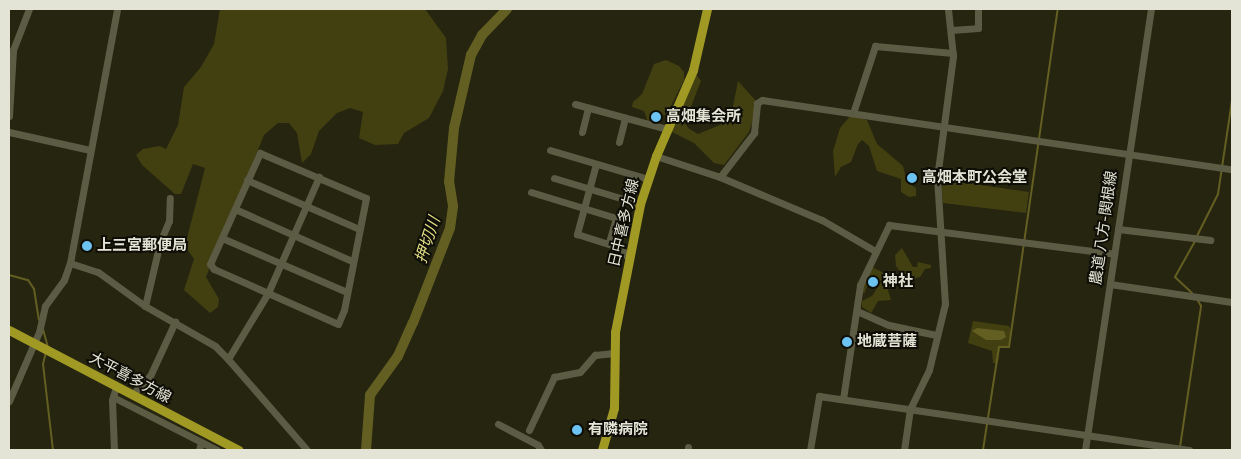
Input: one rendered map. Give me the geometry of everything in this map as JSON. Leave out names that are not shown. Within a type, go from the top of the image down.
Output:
[{"type":"main road","name":"日中喜多方線","points":[[602,450],[614,408],[614,353],[640,204],[656,156],[693,70],[707,9]]},
{"type":"main road","name":"大平喜多方線","points":[[9,330],[239,450]]},
{"type":"street","points":[[9,116],[13,50],[29,9]]},
{"type":"street","points":[[9,401],[34,343],[45,306],[64,280],[70,263],[117,9]]},
{"type":"street","points":[[904,450],[910,409],[929,370],[947,287],[937,178],[953,53],[948,9]]},
{"type":"street","points":[[951,30],[978,28],[978,9]]},
{"type":"street","name":"農道 八方-関根線","points":[[1085,450],[1151,9]]},
{"type":"street","points":[[853,113],[875,46],[953,53]]},
{"type":"street","points":[[720,177],[754,132],[757,103],[762,100],[1232,169]]},
{"type":"street","points":[[575,104],[667,129]]},
{"type":"street","points":[[582,132],[588,108]]},
{"type":"street","points":[[619,142],[625,118]]},
{"type":"street","points":[[9,132],[90,150]]},
{"type":"street","points":[[550,150],[648,179]]},
{"type":"street","points":[[260,153],[319,177],[366,198],[352,261],[342,321],[338,324],[214,269],[210,264],[260,153]]},
{"type":"street","points":[[656,156],[720,177],[822,220],[875,251]]},
{"type":"street","points":[[596,164],[577,234],[621,248],[630,259]]},
{"type":"street","points":[[228,360],[268,293],[319,177]]},
{"type":"street","points":[[554,178],[640,204]]},
{"type":"street","points":[[247,180],[359,229]]},
{"type":"street","points":[[531,192],[616,218],[608,243]]},
{"type":"street","points":[[145,306],[160,242],[169,221],[170,198]]},
{"type":"street","points":[[235,209],[352,261]]},
{"type":"street","points":[[843,400],[860,285],[875,251],[891,224],[1114,254]]},
{"type":"street","points":[[1118,229],[1210,240]]},
{"type":"street","points":[[222,238],[347,292]]},
{"type":"street","points":[[70,263],[98,272],[145,306],[215,346],[307,450]]},
{"type":"street","points":[[1110,284],[1232,302]]},
{"type":"street","points":[[857,311],[889,325],[936,335]]},
{"type":"street","points":[[132,395],[150,376],[175,322]]},
{"type":"street","points":[[529,430],[554,377],[580,372],[595,355],[614,353]]},
{"type":"street","points":[[114,450],[113,397],[116,387]]},
{"type":"street","points":[[810,450],[819,396],[1189,450]]},
{"type":"street","points":[[113,397],[217,450]]},
{"type":"street","points":[[498,424],[537,448]]},
{"type":"street","points":[[199,450],[202,442]]},
{"type":"shaded area","points":[[220,9],[425,9],[446,38],[448,69],[443,91],[429,118],[404,133],[398,144],[375,145],[359,138],[363,112],[350,108],[337,113],[319,131],[311,154],[302,163],[297,133],[289,123],[278,123],[264,135],[206,277],[219,299],[218,307],[210,313],[184,290],[194,259],[185,246],[205,168],[193,164],[181,194],[175,194],[142,165],[136,155],[143,149],[160,146],[166,149],[178,125],[184,87],[201,67],[214,44]]},
{"type":"shaded area","points":[[666,60],[679,66],[684,72],[684,80],[666,116],[652,112],[648,122],[644,111],[632,107],[633,102],[642,94],[654,64]]},
{"type":"shaded area","points":[[696,74],[701,81],[685,122],[688,128],[698,134],[720,125],[731,116],[738,81],[755,100],[756,110],[749,132],[724,165],[714,163],[694,143],[672,132],[670,126]]},
{"type":"shaded area","points":[[851,115],[867,120],[877,144],[903,166],[907,182],[916,188],[916,196],[909,197],[901,192],[901,179],[877,171],[869,146],[862,140],[858,144],[851,162],[841,167],[835,177],[833,151],[840,128]]},
{"type":"shaded area","points":[[941,179],[1029,192],[1026,213],[943,203]]},
{"type":"shaded area","points":[[902,248],[913,267],[917,267],[918,262],[931,265],[931,268],[925,269],[920,277],[912,279],[903,276],[896,266],[895,255]]},
{"type":"shaded area","points":[[870,266],[886,274],[893,272],[895,275],[888,290],[891,300],[878,301],[871,313],[862,307],[862,301],[872,296],[879,285],[877,277],[870,279],[864,294],[861,287]]},
{"type":"shaded area","points":[[973,321],[1009,326],[1012,332],[1009,347],[1000,348],[998,363],[993,363],[992,351],[968,343]]},
{"type":"shaded area","points":[[977,328],[1004,331],[1006,337],[1001,340],[986,340],[972,331]]},
{"type":"waterway","name":"押切川","points":[[366,450],[370,395],[398,356],[450,228],[453,206],[449,182],[454,128],[471,55],[482,35],[507,9]]},
{"type":"waterway","points":[[983,450],[999,347],[1009,347],[1058,9]]},
{"type":"waterway","points":[[1197,236],[1218,194],[1232,100]]},
{"type":"waterway","points":[[1192,293],[1175,277],[1195,241]]},
{"type":"waterway","points":[[9,275],[28,280],[34,289],[39,320]]},
{"type":"waterway","points":[[1180,447],[1201,306],[1197,299]]},
{"type":"waterway","points":[[43,329],[48,348]]},
{"type":"waterway","points":[[46,352],[43,364],[53,450]]},
{"type":"place","name":"高畑集会所","points":[[656,117]]},
{"type":"place","name":"高畑本町公会堂","points":[[912,178]]},
{"type":"place","name":"上三宮郵便局","points":[[87,246]]},
{"type":"place","name":"神社","points":[[873,282]]},
{"type":"place","name":"地蔵菩薩","points":[[847,342]]},
{"type":"place","name":"有隣病院","points":[[577,430]]}]
